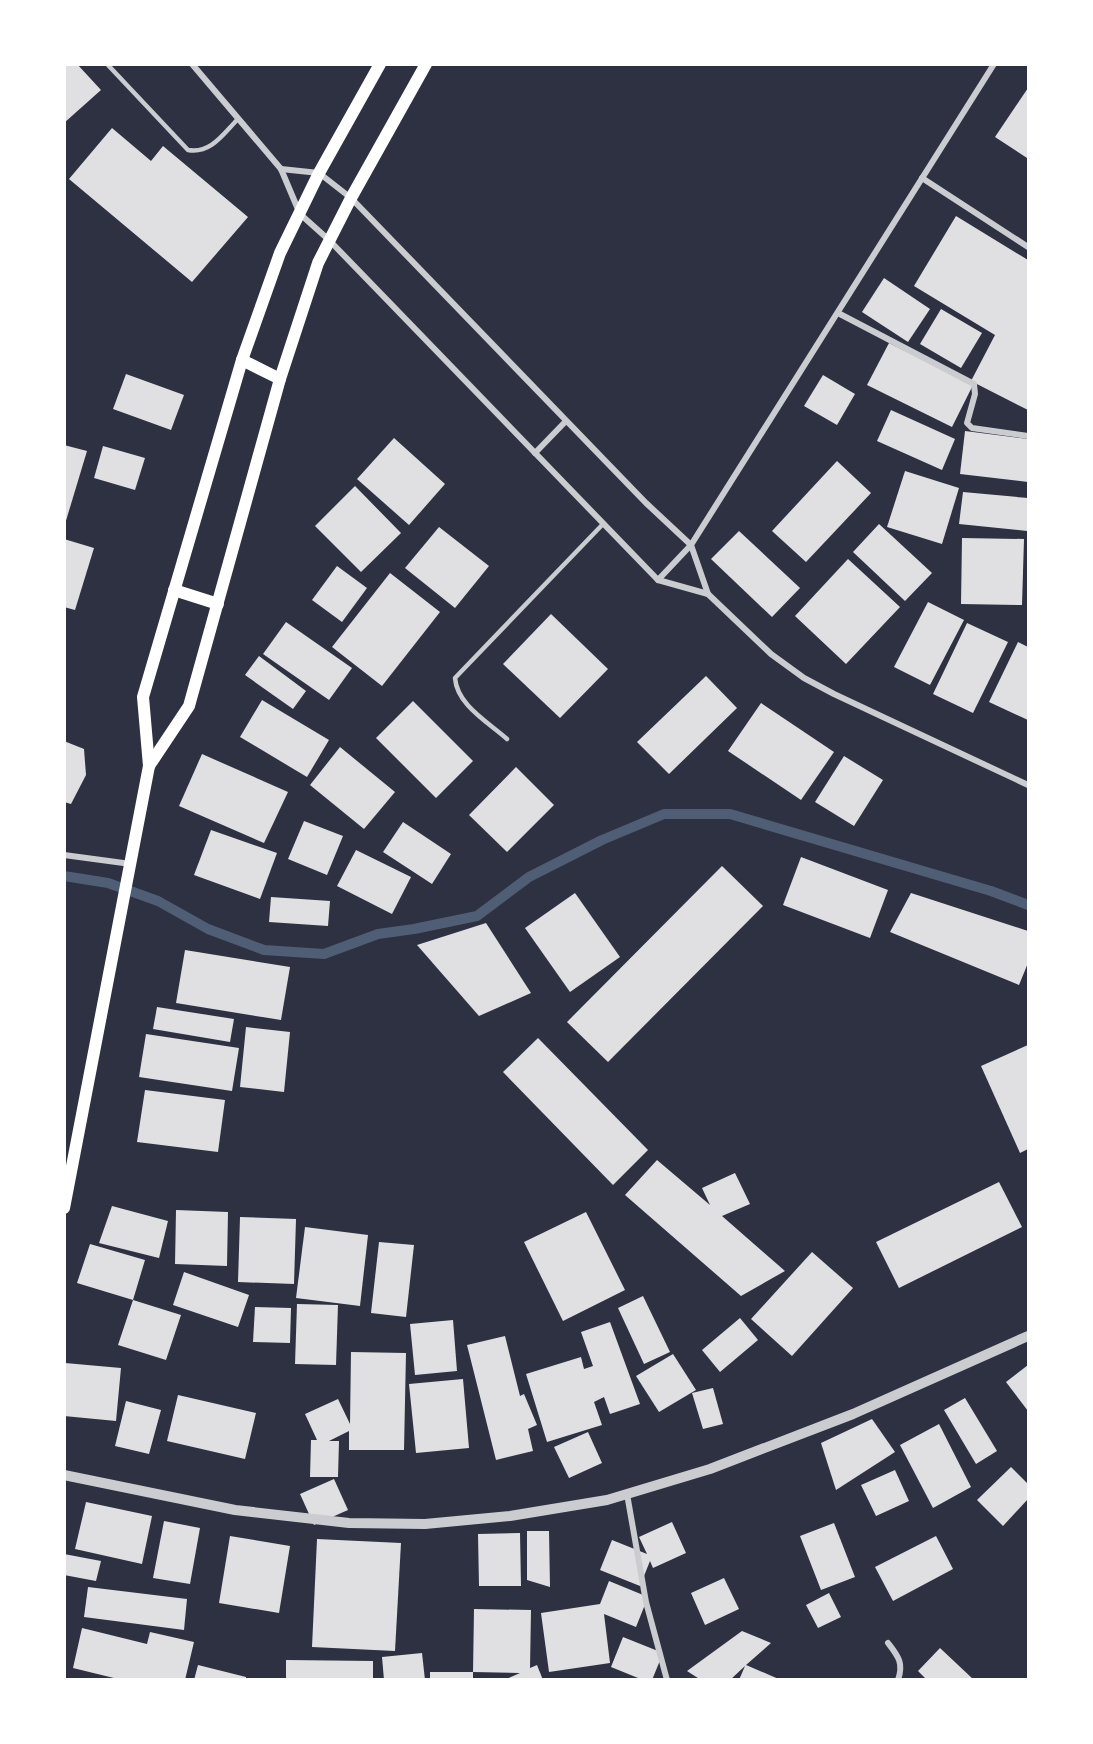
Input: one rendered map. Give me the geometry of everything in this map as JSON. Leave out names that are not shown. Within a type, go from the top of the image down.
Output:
[{"type":"main road","points":[[64,1209],[149,766],[143,697],[242,360],[280,253],[320,173],[380,64]]},
{"type":"main road","points":[[149,766],[189,706],[280,379],[318,263],[351,198],[426,64]]},
{"type":"main road","points":[[242,360],[280,379]]},
{"type":"main road","points":[[174,590],[218,604]]},
{"type":"street","points":[[192,64],[281,169],[300,214],[329,240],[658,580],[708,594]]},
{"type":"street","points":[[658,580],[691,545],[994,64]]},
{"type":"street","points":[[281,169],[320,173],[351,198],[646,503],[691,545],[708,594],[771,654],[804,678],[834,694],[1029,785]]},
{"type":"street","points":[[922,178],[1029,247]]},
{"type":"street","points":[[838,313],[974,384],[975,394],[967,423],[972,428],[1029,436]]},
{"type":"street","points":[[535,453],[566,421]]},
{"type":"street","points":[[64,855],[130,868]]},
{"type":"street","points":[[64,1475],[235,1510],[349,1523],[424,1524],[510,1516],[607,1500],[710,1469],[852,1414],[1029,1336]]},
{"type":"street","points":[[627,1494],[646,1602],[667,1680]]},
{"type":"street","points":[[888,1643],[900,1659],[902,1667],[898,1680]]},
{"type":"lane","points":[[107,64],[188,150],[198,152],[209,148],[238,119]]},
{"type":"lane","points":[[507,739],[462,700],[456,690],[455,678],[603,524]]},
{"type":"building","points":[[64,64],[77,64],[101,90],[64,123]]},
{"type":"building","points":[[1028,88],[1028,156],[1027,158],[995,137]]},
{"type":"building","points":[[112,128],[151,161],[163,146],[248,217],[192,282],[69,179]]},
{"type":"building","points":[[956,216],[1028,260],[1028,410],[971,381],[995,335],[914,286]]},
{"type":"building","points":[[884,278],[930,309],[908,342],[862,312]]},
{"type":"building","points":[[941,309],[982,333],[961,368],[920,344]]},
{"type":"building","points":[[889,343],[973,385],[952,427],[867,385]]},
{"type":"building","points":[[126,374],[184,395],[171,430],[113,409]]},
{"type":"building","points":[[823,375],[855,394],[837,425],[804,406]]},
{"type":"building","points":[[891,410],[955,439],[942,470],[877,441]]},
{"type":"building","points":[[965,431],[1028,439],[1028,482],[960,474]]},
{"type":"building","points":[[394,438],[445,484],[409,525],[357,479]]},
{"type":"building","points":[[64,445],[87,451],[65,524],[64,524]]},
{"type":"building","points":[[103,446],[145,458],[135,490],[94,478]]},
{"type":"building","points":[[837,461],[871,493],[806,562],[772,531]]},
{"type":"building","points":[[905,471],[959,488],[942,544],[887,527]]},
{"type":"building","points":[[355,486],[401,533],[361,572],[315,526]]},
{"type":"building","points":[[963,492],[1028,498],[1027,531],[959,524]]},
{"type":"building","points":[[879,524],[932,573],[905,601],[853,552]]},
{"type":"building","points":[[439,527],[489,566],[455,608],[405,568]]},
{"type":"building","points":[[739,531],[800,588],[772,617],[711,559]]},
{"type":"building","points":[[962,538],[1024,539],[1022,605],[961,604]]},
{"type":"building","points":[[64,539],[94,548],[75,610],[64,607]]},
{"type":"building","points":[[848,559],[900,607],[846,664],[795,616]]},
{"type":"building","points":[[337,566],[367,588],[342,622],[312,600]]},
{"type":"building","points":[[390,573],[440,612],[382,686],[332,647]]},
{"type":"building","points":[[928,602],[964,620],[930,685],[894,667]]},
{"type":"building","points":[[551,614],[608,669],[560,718],[503,664]]},
{"type":"building","points":[[286,622],[352,668],[329,700],[263,654]]},
{"type":"building","points":[[967,623],[1008,642],[973,713],[933,694]]},
{"type":"building","points":[[1018,642],[1028,647],[1028,720],[989,702]]},
{"type":"building","points":[[259,656],[306,691],[293,709],[245,675]]},
{"type":"building","points":[[706,676],[737,708],[669,774],[637,742]]},
{"type":"building","points":[[262,700],[329,740],[307,777],[240,737]]},
{"type":"building","points":[[413,701],[473,761],[436,798],[376,738]]},
{"type":"building","points":[[761,703],[834,752],[801,800],[728,751]]},
{"type":"building","points":[[64,741],[84,749],[86,775],[71,804],[64,802]]},
{"type":"building","points":[[340,747],[395,792],[364,829],[310,785]]},
{"type":"building","points":[[202,754],[288,792],[264,843],[179,806]]},
{"type":"building","points":[[844,756],[883,780],[854,826],[815,802]]},
{"type":"building","points":[[516,767],[554,805],[507,852],[469,815]]},
{"type":"building","points":[[304,821],[343,836],[327,875],[288,859]]},
{"type":"building","points":[[403,822],[451,854],[432,884],[383,852]]},
{"type":"building","points":[[211,830],[277,853],[260,899],[194,875]]},
{"type":"building","points":[[356,850],[411,877],[392,914],[337,886]]},
{"type":"building","points":[[801,857],[888,890],[870,938],[783,905]]},
{"type":"building","points":[[722,866],[763,906],[608,1062],[567,1022]]},
{"type":"building","points":[[575,893],[620,957],[570,992],[525,928]]},
{"type":"building","points":[[911,893],[1028,931],[1028,963],[1019,985],[890,932]]},
{"type":"building","points":[[271,897],[330,901],[328,926],[269,922]]},
{"type":"building","points":[[486,923],[531,993],[479,1016],[417,945]]},
{"type":"building","points":[[185,950],[290,967],[281,1020],[176,1003]]},
{"type":"building","points":[[157,1007],[234,1019],[230,1042],[153,1029]]},
{"type":"building","points":[[246,1027],[290,1032],[284,1092],[240,1087]]},
{"type":"building","points":[[146,1034],[239,1048],[232,1091],[139,1077]]},
{"type":"building","points":[[538,1038],[648,1150],[613,1185],[503,1072]]},
{"type":"building","points":[[1028,1045],[1028,1149],[1020,1153],[981,1066]]},
{"type":"building","points":[[145,1090],[225,1100],[218,1152],[137,1142]]},
{"type":"building","points":[[657,1160],[710,1205],[702,1188],[735,1173],[750,1204],[722,1216],[785,1271],[741,1296],[625,1195]]},
{"type":"building","points":[[999,1182],[1022,1227],[899,1288],[876,1242]]},
{"type":"building","points":[[112,1206],[168,1221],[159,1258],[99,1243]]},
{"type":"building","points":[[176,1210],[228,1212],[227,1266],[175,1264]]},
{"type":"building","points":[[586,1212],[625,1290],[563,1321],[524,1242]]},
{"type":"building","points":[[240,1217],[296,1219],[294,1284],[238,1282]]},
{"type":"building","points":[[305,1227],[368,1235],[360,1306],[296,1298]]},
{"type":"building","points":[[379,1242],[414,1245],[406,1317],[371,1313]]},
{"type":"building","points":[[90,1244],[145,1260],[133,1300],[77,1283]]},
{"type":"building","points":[[812,1252],[853,1288],[792,1356],[751,1319]]},
{"type":"building","points":[[184,1272],[249,1295],[238,1327],[173,1305]]},
{"type":"building","points":[[643,1296],[670,1352],[644,1364],[618,1308]]},
{"type":"building","points":[[133,1300],[181,1315],[166,1360],[118,1345]]},
{"type":"building","points":[[297,1304],[338,1305],[336,1365],[295,1364]]},
{"type":"building","points":[[255,1307],[291,1308],[290,1343],[253,1342]]},
{"type":"building","points":[[740,1318],[758,1340],[720,1372],[702,1350]]},
{"type":"building","points":[[453,1320],[457,1371],[415,1375],[410,1324]]},
{"type":"building","points":[[610,1322],[640,1404],[610,1414],[604,1397],[594,1402],[602,1425],[547,1442],[526,1374],[581,1357],[584,1369],[593,1366],[581,1332]]},
{"type":"building","points":[[505,1336],[520,1396],[524,1394],[537,1425],[528,1429],[533,1451],[496,1460],[467,1345]]},
{"type":"building","points":[[351,1352],[406,1353],[404,1450],[349,1450],[349,1431],[329,1441],[339,1441],[338,1477],[310,1477],[311,1440],[317,1440],[305,1414],[338,1399],[350,1424]]},
{"type":"building","points":[[673,1354],[696,1390],[659,1412],[636,1376]]},
{"type":"building","points":[[65,1363],[121,1368],[116,1421],[64,1416]]},
{"type":"building","points":[[1028,1365],[1028,1411],[1006,1382]]},
{"type":"building","points":[[463,1379],[469,1448],[416,1453],[409,1384]]},
{"type":"building","points":[[713,1388],[723,1424],[703,1429],[692,1393]]},
{"type":"building","points":[[178,1395],[256,1413],[245,1459],[167,1441]]},
{"type":"building","points":[[965,1398],[997,1451],[976,1464],[944,1410]]},
{"type":"building","points":[[126,1401],[161,1410],[149,1454],[115,1446]]},
{"type":"building","points":[[872,1419],[895,1452],[836,1490],[821,1443]]},
{"type":"building","points":[[939,1424],[971,1487],[933,1508],[900,1445]]},
{"type":"building","points":[[588,1432],[602,1463],[569,1478],[554,1447]]},
{"type":"building","points":[[1011,1467],[1028,1484],[1028,1499],[1003,1526],[977,1500]]},
{"type":"building","points":[[895,1470],[909,1501],[876,1516],[861,1485]]},
{"type":"building","points":[[334,1479],[348,1510],[314,1525],[300,1494]]},
{"type":"building","points":[[86,1502],[152,1516],[142,1564],[75,1549]]},
{"type":"building","points":[[164,1521],[200,1528],[190,1584],[153,1578]]},
{"type":"building","points":[[672,1522],[686,1553],[653,1568],[650,1561],[640,1586],[600,1570],[612,1540],[647,1554],[639,1537]]},
{"type":"building","points":[[834,1523],[855,1577],[821,1590],[800,1536]]},
{"type":"building","points":[[527,1531],[549,1531],[550,1587],[527,1580]]},
{"type":"building","points":[[520,1533],[521,1586],[479,1586],[478,1534]]},
{"type":"building","points":[[230,1536],[290,1546],[279,1613],[219,1603]]},
{"type":"building","points":[[936,1536],[953,1569],[893,1601],[875,1567]]},
{"type":"building","points":[[317,1539],[401,1543],[395,1651],[312,1647]]},
{"type":"building","points":[[64,1554],[101,1561],[96,1581],[64,1575]]},
{"type":"building","points":[[724,1578],[739,1609],[705,1625],[691,1593]]},
{"type":"building","points":[[609,1581],[648,1597],[636,1627],[604,1614],[610,1663],[549,1672],[541,1613],[600,1604]]},
{"type":"building","points":[[88,1587],[187,1599],[184,1630],[84,1617]]},
{"type":"building","points":[[829,1593],[841,1617],[818,1628],[806,1605]]},
{"type":"building","points":[[474,1609],[531,1610],[530,1668],[537,1665],[543,1680],[504,1680],[520,1673],[473,1672]]},
{"type":"building","points":[[82,1628],[147,1644],[150,1632],[194,1642],[185,1680],[122,1680],[73,1668]]},
{"type":"building","points":[[742,1631],[771,1643],[746,1665],[781,1680],[739,1680],[745,1666],[730,1680],[701,1680],[687,1671]]},
{"type":"building","points":[[623,1637],[663,1653],[652,1680],[643,1680],[611,1667]]},
{"type":"building","points":[[940,1648],[974,1680],[927,1680],[918,1671]]},
{"type":"building","points":[[422,1653],[425,1680],[384,1680],[382,1657]]},
{"type":"building","points":[[286,1660],[373,1661],[373,1680],[286,1680]]},
{"type":"building","points":[[198,1665],[246,1677],[246,1680],[194,1680]]},
{"type":"building","points":[[430,1672],[473,1672],[473,1680],[430,1680]]},
{"type":"waterway","points":[[64,876],[108,883],[158,901],[208,929],[264,950],[324,954],[378,934],[477,916],[529,877],[602,840],[664,814],[730,814],[991,891],[1028,905]]}]
